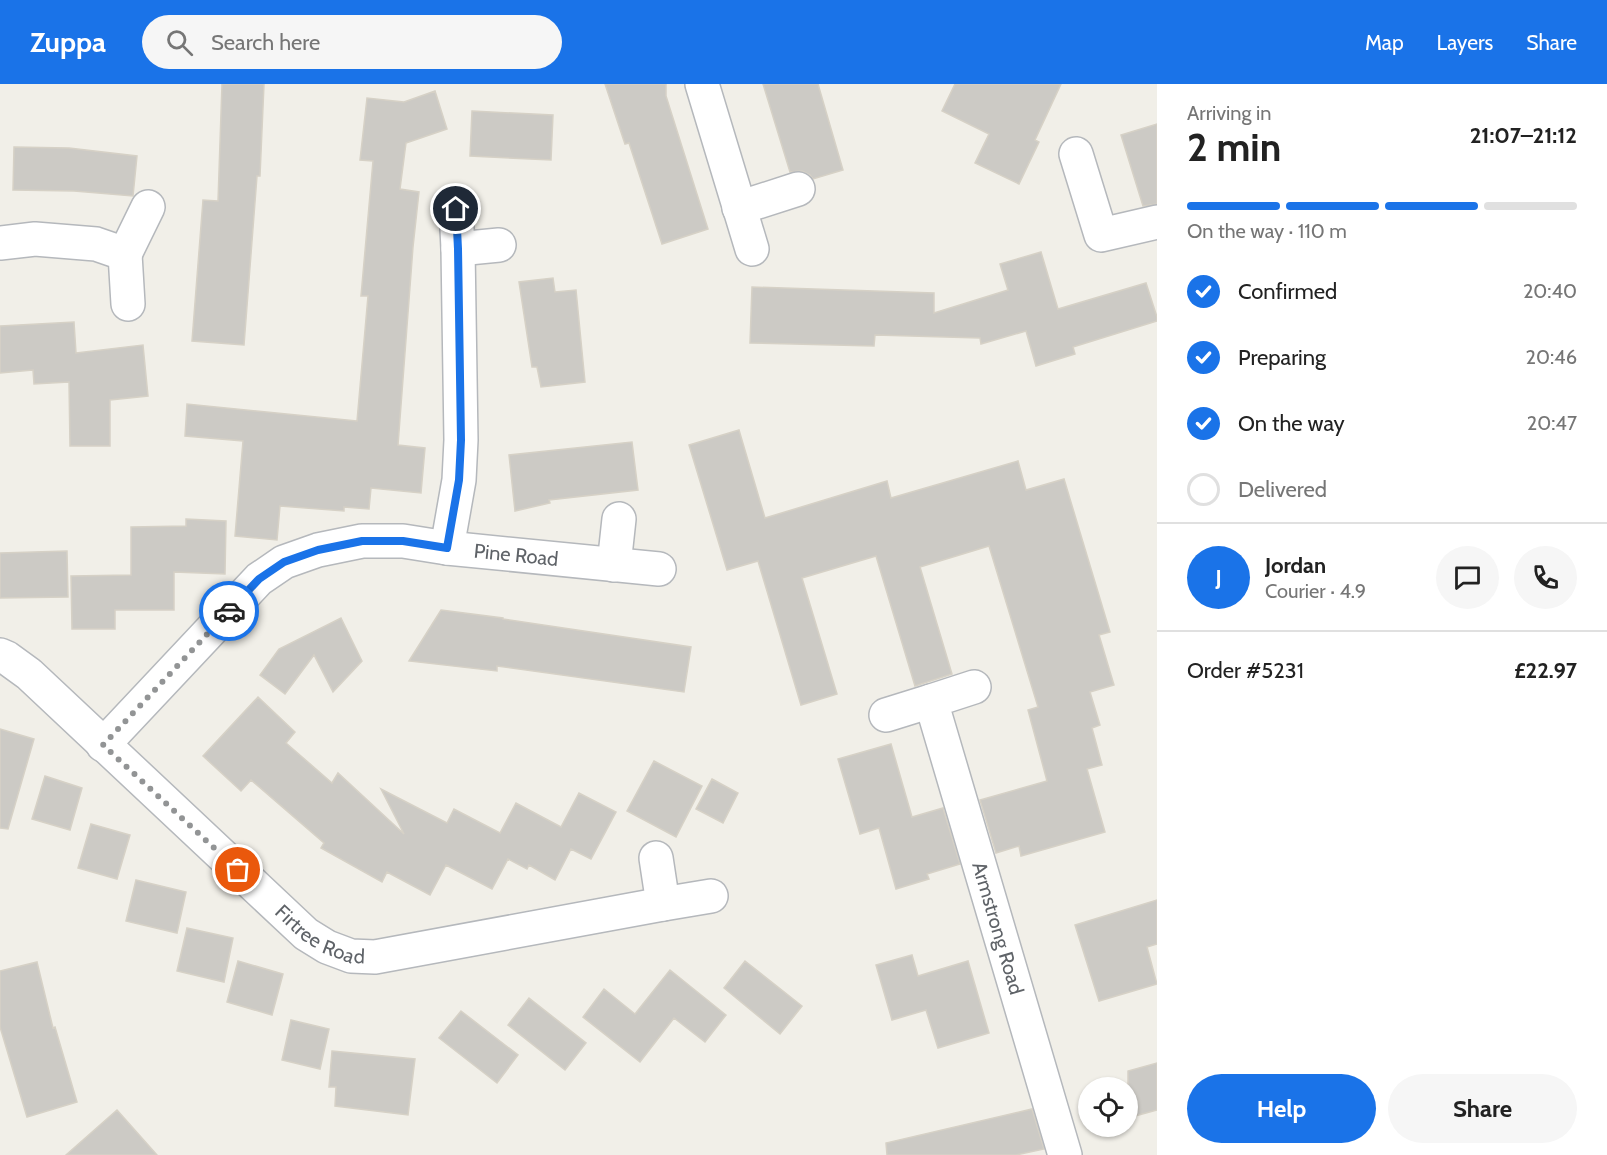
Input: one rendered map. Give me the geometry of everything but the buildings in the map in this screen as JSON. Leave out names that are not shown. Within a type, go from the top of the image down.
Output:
[{"type":"street","points":[[702,84],[752,249]]},
{"type":"street","points":[[1076,154],[1101,235],[1157,222]]},
{"type":"street","points":[[740,208],[798,189]]},
{"type":"street","points":[[128,304],[125,254],[148,207]]},
{"type":"street","points":[[447,548],[459,480],[461,440],[456,209]]},
{"type":"street","points":[[0,243],[35,239],[96,244],[125,254]]},
{"type":"street","points":[[458,249],[499,245]]},
{"type":"street","points":[[614,565],[619,519]]},
{"type":"street","name":"Pine Road","points":[[103,745],[259,579],[284,562],[318,550],[362,541],[403,541],[447,548],[659,569]]},
{"type":"street","name":"Firtree Road","points":[[0,655],[28,674],[306,934],[327,947],[351,956],[375,957],[711,896]]},
{"type":"street","points":[[886,715],[974,687]]},
{"type":"street","name":"Armstrong Road","points":[[931,701],[1065,1155]]},
{"type":"street","points":[[656,858],[663,904]]},
{"type":"way so far","points":[[229,611],[103,745],[238,870]]},
{"type":"route","points":[[229,611],[259,579],[284,562],[318,550],[362,541],[403,541],[447,548],[459,480],[461,440],[456,209]]}]
